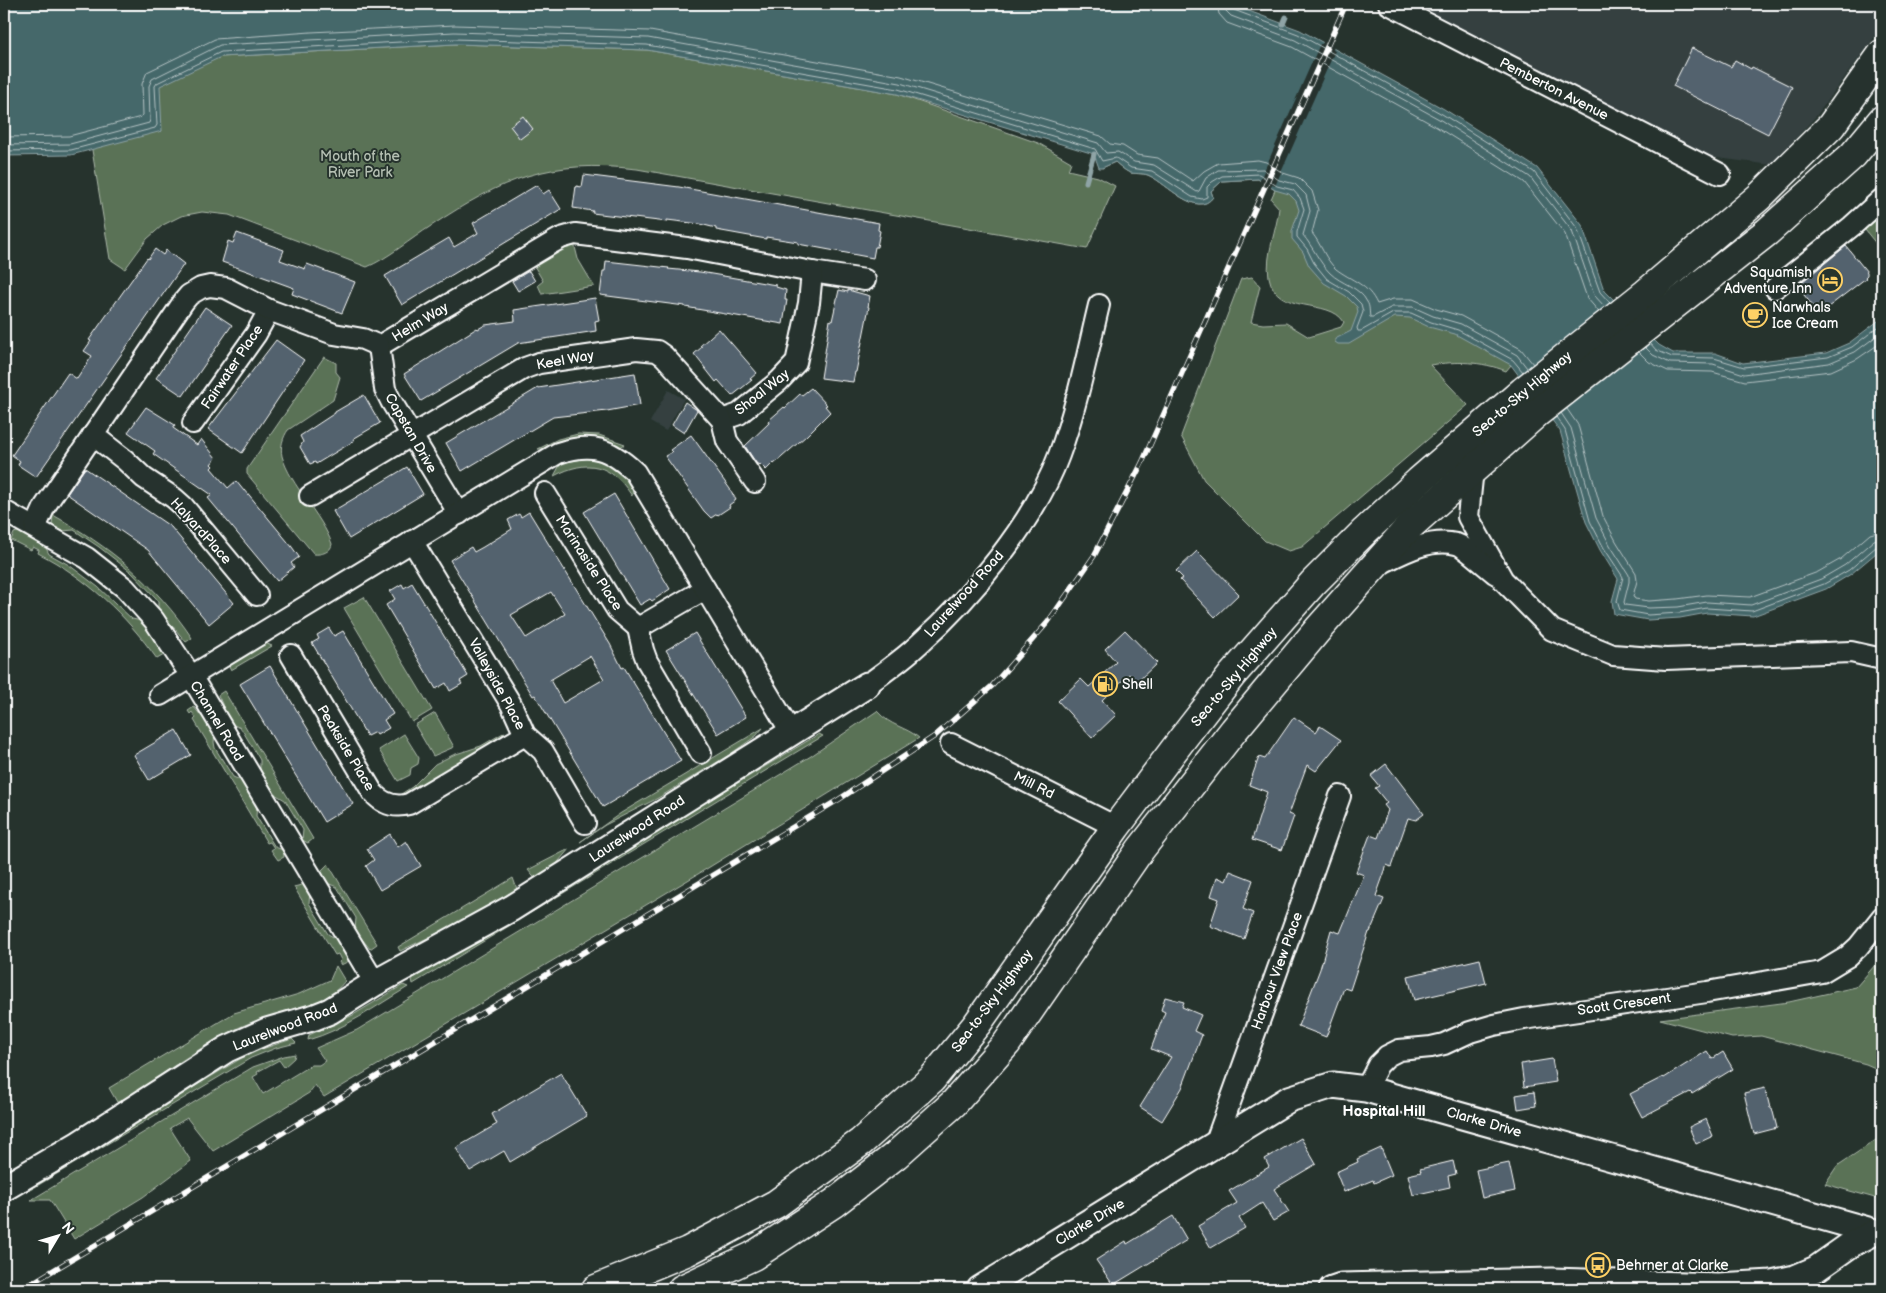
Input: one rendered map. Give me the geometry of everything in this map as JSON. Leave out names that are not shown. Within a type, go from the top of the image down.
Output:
[{"type":"highway","name":"Sea-to-Sky Highway","points":[[1654,303],[1831,126],[1882,54]]},
{"type":"highway","name":"Sea-to-Sky Highway","points":[[596,1289],[688,1251],[776,1204],[876,1130],[932,1079],[977,1024],[1116,828],[1232,675],[1314,583],[1419,481],[1530,402],[1654,303],[1767,232],[1853,155],[1882,120]]},
{"type":"highway","name":"Sea-to-Sky Highway","points":[[682,1289],[753,1256],[834,1203],[896,1155],[954,1102],[1007,1043],[1140,850],[1234,730],[1370,569],[1410,526],[1473,469],[1530,402]]},
{"type":"highway","points":[[916,1137],[950,1084],[980,1047],[1124,849],[1125,839],[1116,828],[1146,809],[1181,770],[1263,670],[1302,627],[1370,569]]},
{"type":"street","name":"Pemberton Avenue","points":[[1389,4],[1720,174]]},
{"type":"street","points":[[1775,288],[1852,226],[1882,199]]},
{"type":"street","name":"Helm Way","points":[[35,528],[45,506],[184,301],[195,291],[210,286],[226,288],[269,310],[334,334],[363,339],[379,346],[545,247],[570,235],[578,234],[687,248],[812,272],[865,280]]},
{"type":"street","name":"Shoal Way","points":[[722,420],[739,414],[779,381],[796,363],[807,311],[812,272]]},
{"type":"street","name":"Laurelwood Road","points":[[4,1188],[80,1144],[227,1049],[261,1034],[315,1018],[330,1011],[554,883],[867,685],[918,646],[965,598],[1004,549],[1039,497],[1058,456],[1080,385],[1099,305]]},
{"type":"street","name":"Fairwater Place","points":[[193,423],[256,334],[269,310]]},
{"type":"street","name":"Capstan Drive","points":[[379,346],[385,389],[411,436],[459,514]]},
{"type":"street","name":"Keel Way","points":[[310,496],[525,368],[539,363],[636,349],[657,351],[664,356],[722,420],[727,441],[755,482]]},
{"type":"street","name":"HalyardPlace","points":[[92,436],[125,460],[144,478],[183,506],[258,595]]},
{"type":"street","points":[[160,695],[558,453],[575,448],[592,447],[608,452],[621,460],[634,472],[791,732]]},
{"type":"street","points":[[1473,469],[1468,517],[1503,580]]},
{"type":"street","name":"Marinaside Place","points":[[545,493],[617,610],[638,628]]},
{"type":"street","name":"Channel Road","points":[[4,511],[87,558],[125,588],[154,620],[190,676],[375,984]]},
{"type":"street","name":"Valleyside Place","points":[[412,541],[511,704],[525,735],[543,752],[585,823]]},
{"type":"street","points":[[1370,569],[1405,551],[1431,543],[1457,544],[1503,580],[1552,630],[1612,655],[1666,659],[1851,652],[1882,659]]},
{"type":"street","points":[[701,753],[648,661],[643,650],[638,628],[705,589]]},
{"type":"street","name":"Peakside Place","points":[[291,655],[373,793],[386,803],[402,806],[409,804],[525,735]]},
{"type":"street","name":"Mill Rd","points":[[951,744],[1116,828]]},
{"type":"street","name":"Harbour View Place","points":[[1214,1147],[1340,796]]},
{"type":"street","name":"Scott Crescent","points":[[1366,1089],[1378,1065],[1387,1056],[1399,1050],[1444,1044],[1470,1032],[1494,1025],[1822,972],[1847,957],[1858,947],[1882,917]]},
{"type":"street","name":"Clarke Drive","points":[[980,1289],[1214,1147],[1289,1099],[1333,1085],[1366,1089],[1880,1231]]},
{"type":"street","points":[[1332,1289],[1341,1286],[1552,1281],[1718,1286],[1772,1283],[1795,1278],[1816,1269],[1850,1245],[1880,1231]]},
{"type":"shaded area","points":[[1413,4],[1882,4],[1882,27],[1817,115],[1772,165],[1694,155]]},
{"type":"shaded area","points":[[668,390],[684,399],[666,431],[650,422]]},
{"type":"green space","name":"Mouth of the River Park","points":[[74,41],[216,59],[221,57],[455,44],[647,50],[897,94],[1038,143],[1071,162],[1068,170],[1098,177],[1115,186],[1087,249],[637,169],[578,167],[552,170],[528,176],[481,195],[391,254],[367,267],[229,215],[202,212],[181,216],[163,225],[147,239],[125,269],[110,259]]},
{"type":"green space","points":[[1103,161],[1259,163],[1511,365],[1506,371],[1487,365],[1468,363],[1430,365],[1468,405],[1302,547],[1289,551],[1265,541],[1204,480],[1181,436],[1241,279],[1252,277],[1260,286],[1251,322],[1263,324],[1286,323],[1309,337],[1341,327],[1344,322],[1337,314],[1292,302],[1282,297],[1274,289],[1268,269],[1279,208],[1271,199],[1275,190],[1258,179],[1222,181],[1211,191],[1213,197],[1206,203],[1199,204],[1190,202],[1146,174],[1129,172],[1115,162],[1102,168]]},
{"type":"green space","points":[[1882,207],[1882,251],[1865,230]]},
{"type":"green space","points":[[574,243],[578,259],[594,286],[542,294],[538,285],[543,281],[533,264],[562,246]]},
{"type":"green space","points":[[324,357],[336,363],[336,372],[340,377],[333,400],[288,430],[283,439],[281,449],[286,467],[321,522],[332,544],[328,551],[314,554],[247,474],[247,469]]},
{"type":"green space","points":[[578,434],[599,435],[625,444],[619,448],[538,449],[558,439]]},
{"type":"green space","points":[[588,458],[610,463],[629,479],[633,487],[632,496],[616,477],[598,467],[578,467],[554,476],[560,465]]},
{"type":"green space","points":[[53,515],[112,553],[130,568],[163,600],[192,638],[186,642],[158,609],[156,598],[131,572],[74,530],[62,531],[52,526]]},
{"type":"green space","points":[[17,532],[44,544],[49,554],[69,565],[98,587],[132,619],[142,621],[164,655],[157,659],[119,613],[89,586],[38,553],[39,550],[33,547],[31,550],[11,540],[14,533]]},
{"type":"green space","points":[[364,597],[432,710],[412,722],[344,608]]},
{"type":"green space","points":[[265,643],[272,646],[231,670],[229,666],[248,652]]},
{"type":"green space","points":[[224,691],[313,839],[308,843],[302,840],[303,830],[285,800],[273,793],[260,772],[260,760],[241,728],[231,724],[218,695]]},
{"type":"green space","points":[[194,707],[215,733],[215,748],[233,777],[243,781],[257,804],[256,816],[275,847],[283,850],[284,857],[278,860],[271,850],[274,848],[270,842],[267,843],[194,720],[196,718],[192,712],[190,714],[188,711]]},
{"type":"green space","points":[[877,711],[888,720],[919,738],[703,871],[324,1097],[315,1085],[309,1093],[213,1151],[187,1118],[170,1128],[191,1161],[143,1197],[74,1239],[50,1200],[31,1200],[253,1067],[295,1054],[294,1058],[284,1067],[279,1060],[257,1072],[258,1074],[253,1077],[263,1094],[311,1065],[319,1065],[325,1061],[316,1048],[357,1030],[811,756]]},
{"type":"green space","points":[[435,713],[454,747],[433,756],[415,725]]},
{"type":"green space","points":[[763,728],[756,736],[729,755],[658,798],[605,825],[580,842],[621,813]]},
{"type":"green space","points":[[505,732],[495,742],[409,794],[398,796],[412,787],[435,764],[453,755],[481,746]]},
{"type":"green space","points":[[404,734],[419,758],[418,764],[411,768],[410,775],[398,781],[379,750]]},
{"type":"green space","points":[[819,734],[823,736],[413,984],[412,979]]},
{"type":"green space","points":[[569,849],[549,873],[537,881],[528,870]]},
{"type":"green space","points":[[328,864],[377,944],[370,949],[355,930],[356,918],[337,887],[327,883],[320,872]]},
{"type":"green space","points":[[513,878],[518,892],[476,915],[400,951],[398,947]]},
{"type":"green space","points":[[305,884],[310,892],[309,903],[328,934],[340,941],[349,961],[341,965],[338,954],[335,955],[294,887]]},
{"type":"green space","points":[[1882,957],[1882,1071],[1866,1064],[1761,1036],[1732,1038],[1660,1019],[1789,1002],[1856,987]]},
{"type":"green space","points":[[336,966],[345,981],[335,992],[309,1006],[238,1028],[193,1053],[122,1103],[117,1102],[109,1088],[234,1013],[299,994],[330,980]]},
{"type":"green space","points":[[403,985],[408,987],[360,1017],[321,1036],[308,1040],[309,1035],[353,1015]]},
{"type":"green space","points":[[292,1039],[296,1043],[276,1048],[251,1058],[30,1190],[20,1192],[240,1059],[259,1050]]},
{"type":"green space","points":[[1882,1136],[1882,1200],[1825,1184],[1837,1166]]},
{"type":"water","points":[[4,4],[1230,4],[1300,30],[1444,109],[1537,168],[1582,225],[1604,290],[1659,345],[1673,353],[1715,353],[1743,363],[1826,353],[1849,343],[1882,318],[1882,548],[1851,574],[1826,589],[1753,616],[1707,613],[1680,618],[1648,620],[1614,614],[1612,601],[1618,579],[1586,522],[1560,431],[1511,365],[1455,334],[1429,327],[1410,318],[1395,317],[1349,344],[1338,344],[1335,342],[1335,339],[1351,331],[1358,312],[1357,307],[1346,296],[1324,283],[1309,266],[1303,252],[1292,239],[1292,231],[1299,210],[1296,201],[1289,194],[1275,190],[1258,179],[1222,181],[1211,191],[1213,197],[1206,203],[1199,204],[1190,202],[1146,174],[1129,172],[1115,162],[1099,168],[1094,154],[897,94],[647,50],[455,44],[221,57],[160,86],[162,131],[71,155],[4,156]]},
{"type":"pier","points":[[1324,40],[1334,46],[1333,50],[1335,51],[1275,186],[1272,185],[1270,190],[1260,183],[1260,180],[1320,44]]},
{"type":"building","points":[[1692,48],[1731,67],[1735,60],[1792,87],[1768,134],[1673,86]]},
{"type":"building","points":[[523,116],[533,129],[520,139],[510,126]]},
{"type":"building","points":[[584,175],[679,187],[879,223],[878,230],[880,231],[877,247],[875,247],[873,258],[798,244],[798,242],[766,237],[766,239],[716,230],[716,228],[700,224],[592,213],[593,211],[573,208],[576,186],[582,187]]},
{"type":"building","points":[[537,185],[543,194],[549,190],[561,209],[402,305],[385,276],[449,238],[454,247],[478,233],[473,223]]},
{"type":"building","points":[[237,233],[284,250],[280,260],[305,269],[307,264],[355,282],[342,313],[292,294],[294,288],[222,262],[228,241],[233,243]]},
{"type":"building","name":"Squamish Adventure Inn","points":[[1846,246],[1867,272],[1866,278],[1819,314],[1797,286]]},
{"type":"building","points":[[155,249],[163,255],[166,250],[184,264],[36,477],[18,465],[20,461],[12,455],[68,373],[77,379],[92,356],[84,351],[91,341],[89,340]]},
{"type":"building","points":[[606,261],[700,272],[776,285],[776,287],[786,290],[785,300],[787,300],[783,324],[685,306],[600,295]]},
{"type":"building","points":[[529,271],[535,281],[518,291],[512,281]]},
{"type":"building","points":[[839,290],[848,292],[848,290],[870,296],[853,382],[821,378],[830,320],[832,321]]},
{"type":"building","points":[[595,298],[599,320],[595,321],[596,331],[518,343],[421,401],[404,374],[477,328],[485,325],[515,321],[514,310]]},
{"type":"building","points":[[205,307],[232,325],[183,396],[156,378]]},
{"type":"building","points":[[719,329],[757,373],[750,379],[752,380],[732,396],[718,380],[716,382],[694,354]]},
{"type":"building","points":[[276,340],[304,360],[242,453],[208,429]]},
{"type":"building","points":[[635,373],[640,405],[553,417],[462,471],[446,443],[538,388]]},
{"type":"building","points":[[811,388],[827,405],[825,406],[830,412],[806,436],[766,470],[756,463],[745,446],[769,423],[768,421],[800,394],[802,395]]},
{"type":"building","points":[[364,395],[380,423],[316,464],[315,462],[310,464],[300,447],[303,442],[300,436]]},
{"type":"building","points":[[685,402],[697,410],[684,433],[672,425]]},
{"type":"building","points":[[146,407],[175,425],[173,428],[197,445],[201,439],[216,458],[211,464],[213,466],[211,468],[228,488],[236,481],[292,547],[299,557],[291,563],[294,567],[277,581],[208,498],[212,495],[153,454],[155,451],[128,432]]},
{"type":"building","points":[[691,435],[736,500],[729,505],[730,507],[711,518],[665,456],[672,452],[670,450]]},
{"type":"building","points":[[407,467],[423,494],[349,539],[333,511]]},
{"type":"building","points":[[85,468],[171,527],[234,603],[209,624],[148,550],[67,494]]},
{"type":"building","points":[[614,494],[670,589],[652,601],[650,599],[640,605],[584,512]]},
{"type":"building","points":[[529,512],[610,644],[622,668],[624,667],[681,761],[603,807],[450,560],[471,547],[474,552],[483,547],[512,529],[508,520],[519,514],[521,517]],"holes":[[[551,592],[565,614],[526,638],[511,615]],[[590,656],[604,679],[563,703],[550,680]]]},
{"type":"building","points":[[1197,551],[1239,594],[1215,617],[1180,580],[1183,578],[1176,571]]},
{"type":"building","points":[[412,583],[468,676],[460,681],[462,684],[450,691],[446,683],[436,689],[386,605],[395,599],[390,591],[402,584],[404,588]]},
{"type":"building","points":[[329,628],[334,636],[343,631],[393,714],[384,720],[389,728],[377,735],[375,732],[367,736],[312,643],[319,639],[317,635]]},
{"type":"building","name":"Shell","points":[[1125,630],[1157,663],[1137,682],[1129,674],[1102,700],[1116,715],[1092,738],[1058,701],[1081,679],[1089,687],[1116,662],[1105,649]]},
{"type":"building","points":[[695,633],[746,717],[718,734],[666,650]]},
{"type":"building","points":[[270,666],[353,804],[324,822],[240,684]]},
{"type":"building","points":[[1294,717],[1316,732],[1320,726],[1341,740],[1316,771],[1307,765],[1289,814],[1294,816],[1282,850],[1252,840],[1267,792],[1249,785],[1259,757],[1265,759]]},
{"type":"building","points":[[176,730],[191,755],[149,780],[134,755]]},
{"type":"building","points":[[1386,764],[1424,814],[1416,820],[1408,818],[1391,867],[1387,865],[1376,896],[1384,899],[1369,932],[1350,990],[1344,988],[1326,1037],[1298,1026],[1320,969],[1331,930],[1340,933],[1364,875],[1356,872],[1370,835],[1378,838],[1388,810],[1384,805],[1387,803],[1375,788],[1379,786],[1371,776]]},
{"type":"building","points":[[390,834],[398,847],[406,841],[421,866],[380,890],[366,866],[374,860],[367,849]]},
{"type":"building","points":[[1230,871],[1253,880],[1243,909],[1253,913],[1244,939],[1210,926],[1219,899],[1211,896],[1217,877],[1226,881]]},
{"type":"building","points":[[1480,959],[1486,983],[1414,1000],[1408,976]]},
{"type":"building","points":[[1165,997],[1184,1002],[1182,1007],[1201,1015],[1194,1031],[1202,1035],[1182,1088],[1162,1121],[1140,1107],[1171,1057],[1151,1049],[1165,1012],[1161,1010]]},
{"type":"building","points":[[1707,1051],[1712,1059],[1723,1052],[1733,1069],[1692,1094],[1690,1092],[1642,1117],[1630,1094],[1664,1078]]},
{"type":"building","points":[[1552,1059],[1556,1082],[1524,1087],[1521,1064]]},
{"type":"building","points":[[561,1073],[587,1116],[510,1162],[504,1151],[470,1171],[456,1148],[497,1124],[492,1114]]},
{"type":"building","points":[[1765,1088],[1777,1128],[1754,1134],[1744,1093]]},
{"type":"building","points":[[1534,1092],[1536,1106],[1518,1109],[1516,1095]]},
{"type":"building","points":[[1706,1119],[1713,1136],[1696,1144],[1689,1127]]},
{"type":"building","points":[[1301,1138],[1316,1164],[1274,1189],[1289,1212],[1273,1221],[1262,1203],[1239,1218],[1245,1228],[1211,1248],[1198,1226],[1237,1203],[1229,1191],[1269,1167],[1265,1159]]},
{"type":"building","points":[[1381,1148],[1392,1175],[1374,1183],[1373,1180],[1344,1192],[1336,1172],[1358,1162],[1357,1159]]},
{"type":"building","points":[[1453,1161],[1456,1174],[1448,1176],[1450,1187],[1413,1195],[1408,1175],[1421,1172],[1420,1169]]},
{"type":"building","points":[[1509,1163],[1515,1191],[1482,1198],[1476,1170]]},
{"type":"building","points":[[1173,1216],[1187,1240],[1113,1285],[1096,1260],[1126,1241],[1127,1244]]},
{"type":"waterway","points":[[1283,24],[1286,17]]},
{"type":"waterway","points":[[1086,182],[1094,154]]},
{"type":"railway","points":[[22,1289],[838,800],[935,736],[992,686],[1048,622],[1094,556],[1142,463],[1346,4]]},
{"type":"place","name":"Squamish Adventure Inn","points":[[1830,280]]},
{"type":"place","name":"Narwhals Ice Cream","points":[[1755,315]]},
{"type":"place","name":"Shell","points":[[1105,684]]},
{"type":"place","name":"Behrner at Clarke","points":[[1598,1265]]},
{"type":"district","name":"Hospital Hill","points":[[1384,1111]]}]
